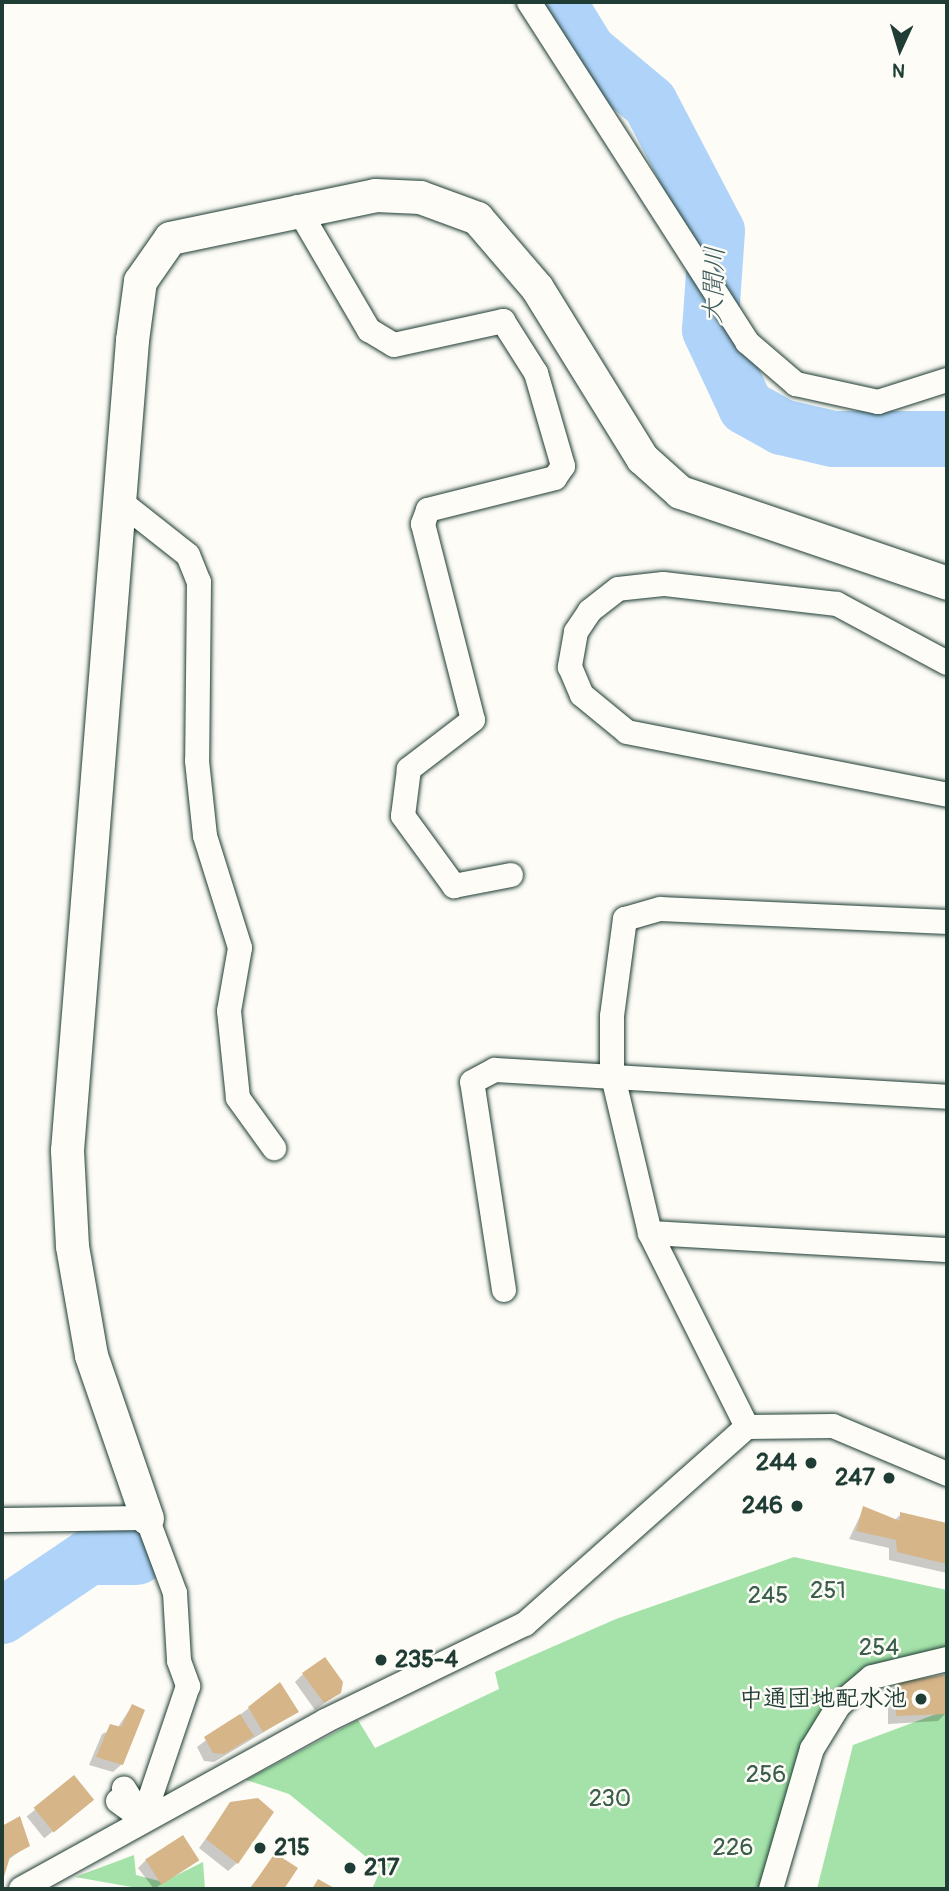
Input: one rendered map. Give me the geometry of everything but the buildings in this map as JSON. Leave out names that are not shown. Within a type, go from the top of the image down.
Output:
[{"type":"street","points":[[529,2],[671,218],[747,342],[796,384],[878,402],[947,380]]},
{"type":"street","points":[[143,1819],[174,1749],[188,1686],[178,1661],[175,1593],[91,1355],[72,1246],[67,1150],[117,499],[140,281],[149,262],[170,238],[297,207],[375,195],[420,197],[477,218],[537,288],[642,458],[680,492],[947,583]]},
{"type":"street","points":[[297,207],[369,330],[394,345],[503,321],[536,373],[563,466],[555,478],[428,510],[423,524],[473,720],[409,769],[403,816],[453,886],[512,875]]},
{"type":"street","points":[[117,499],[188,555],[199,582],[197,761],[205,836],[240,948],[229,1011],[238,1097],[274,1148]]},
{"type":"street","points":[[947,663],[837,604],[663,584],[618,589],[590,611],[576,632],[570,667],[582,695],[626,732],[947,795]]},
{"type":"street","points":[[747,1427],[650,1233],[612,1072],[625,919],[661,909],[947,922]]},
{"type":"street","points":[[504,1290],[472,1082],[495,1070],[612,1072],[947,1097]]},
{"type":"street","points":[[650,1233],[947,1250]]},
{"type":"street","points":[[21,1889],[63,1874],[143,1819],[202,1786],[243,1775],[323,1716],[525,1624],[747,1427],[833,1426],[947,1474]]},
{"type":"street","points":[[4,1516],[147,1517]]},
{"type":"street","points":[[771,1889],[812,1749],[839,1705],[872,1677],[947,1660]]},
{"type":"street","points":[[121,1795],[143,1819]]},
{"type":"green space","points":[[794,1557],[947,1590],[947,1659],[929,1660],[839,1705],[771,1889],[372,1889],[381,1869],[289,1794],[246,1780],[358,1720],[375,1748],[499,1689],[495,1672],[616,1619]]},
{"type":"green space","points":[[947,1710],[947,1889],[817,1889],[853,1745]]},
{"type":"green space","points":[[134,1855],[136,1875],[163,1882],[203,1862],[205,1889],[143,1889],[75,1877]]},
{"type":"waterway","name":"大聞川","points":[[558,2],[588,51],[650,103],[717,231],[710,330],[746,407],[782,427],[833,439],[947,439]]},
{"type":"waterway","points":[[2,1616],[89,1557],[137,1557]]},
{"type":"place","name":"244","points":[[811,1463]]},
{"type":"place","name":"247","points":[[889,1478]]},
{"type":"place","name":"246","points":[[797,1506]]},
{"type":"place","name":"235-4","points":[[381,1660]]},
{"type":"place","name":"中通団地配水池","points":[[921,1699]]},
{"type":"place","name":"215","points":[[260,1848]]},
{"type":"place","name":"217","points":[[350,1868]]},
{"type":"park label","name":"251","points":[[828,1591]]},
{"type":"park label","name":"245","points":[[768,1596]]},
{"type":"park label","name":"254","points":[[879,1648]]},
{"type":"park label","name":"256","points":[[766,1775]]},
{"type":"park label","name":"230","points":[[610,1799]]},
{"type":"park label","name":"226","points":[[733,1848]]}]
